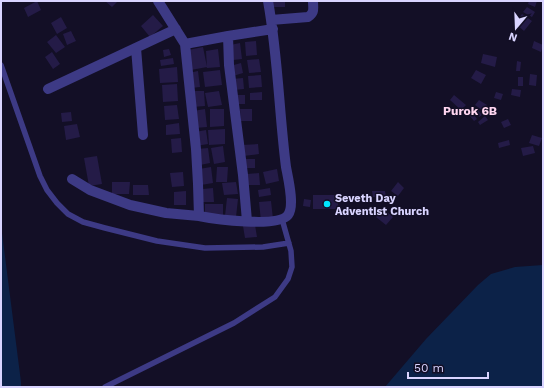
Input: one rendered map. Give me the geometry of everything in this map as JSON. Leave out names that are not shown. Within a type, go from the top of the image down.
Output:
[{"type":"street","points":[[158,1],[185,44],[196,149],[199,216]]},
{"type":"street","points":[[72,178],[90,190],[130,205],[166,213],[247,222],[270,221],[286,217],[289,214],[291,201],[285,157],[272,24],[268,1]]},
{"type":"street","points":[[185,44],[228,36],[272,24],[308,17],[313,11],[313,1]]},
{"type":"street","points":[[48,89],[176,29]]},
{"type":"street","points":[[228,36],[229,65],[243,175],[247,222]]},
{"type":"street","points":[[136,48],[143,135]]},
{"type":"lane","points":[[1,65],[40,176],[47,190],[68,214],[83,222],[112,230],[157,241],[205,248],[263,247],[289,243]]},
{"type":"lane","points":[[105,387],[234,323],[274,297],[288,279],[292,267],[291,250],[282,219]]},
{"type":"water","points":[[1,225],[21,382],[21,387],[1,387]]},
{"type":"water","points":[[543,265],[543,387],[385,387],[426,339],[478,285],[491,274],[515,267]]},
{"type":"building","points":[[37,1],[41,10],[28,17],[24,8]]},
{"type":"building","points":[[105,1],[118,1],[112,7]]},
{"type":"building","points":[[271,1],[285,1],[285,7],[271,7]]},
{"type":"building","points":[[529,1],[537,1],[535,7],[528,4]]},
{"type":"building","points":[[527,7],[535,12],[532,17],[523,12]]},
{"type":"building","points":[[522,14],[532,21],[524,31],[515,23]]},
{"type":"building","points":[[153,15],[163,26],[150,37],[141,26]]},
{"type":"building","points":[[61,17],[67,28],[57,34],[51,23]]},
{"type":"building","points":[[71,31],[76,41],[67,45],[63,34]]},
{"type":"building","points":[[56,35],[65,47],[56,53],[47,42]]},
{"type":"building","points":[[256,41],[257,55],[246,56],[245,42]]},
{"type":"building","points":[[534,41],[543,45],[541,52],[532,48]]},
{"type":"building","points":[[240,43],[242,59],[233,60],[230,45]]},
{"type":"building","points":[[203,47],[207,67],[191,70],[188,50]]},
{"type":"building","points":[[169,49],[171,55],[164,57],[163,50]]},
{"type":"building","points":[[218,49],[220,67],[207,68],[206,51]]},
{"type":"building","points":[[52,52],[60,64],[53,69],[45,57]]},
{"type":"building","points":[[483,54],[497,57],[495,67],[481,63]]},
{"type":"building","points":[[173,58],[174,64],[161,66],[160,60]]},
{"type":"building","points":[[259,59],[261,72],[249,73],[247,60]]},
{"type":"building","points":[[517,61],[521,62],[520,71],[516,71]]},
{"type":"building","points":[[241,63],[243,73],[233,76],[230,66]]},
{"type":"building","points":[[177,67],[178,82],[160,83],[159,69]]},
{"type":"building","points":[[220,70],[222,85],[205,87],[203,72]]},
{"type":"building","points":[[476,70],[486,75],[481,84],[471,78]]},
{"type":"building","points":[[198,71],[200,87],[191,88],[189,73]]},
{"type":"building","points":[[530,74],[537,75],[536,86],[529,85]]},
{"type":"building","points":[[261,75],[262,87],[249,88],[248,76]]},
{"type":"building","points":[[518,77],[523,77],[523,86],[518,86]]},
{"type":"building","points":[[243,78],[244,89],[233,90],[232,79]]},
{"type":"building","points":[[177,84],[178,101],[163,102],[162,85]]},
{"type":"building","points":[[512,89],[521,90],[520,97],[511,95]]},
{"type":"building","points":[[191,91],[204,91],[205,106],[192,107]]},
{"type":"building","points":[[219,91],[222,105],[208,107],[205,93]]},
{"type":"building","points":[[262,92],[262,100],[250,100],[250,93]]},
{"type":"building","points":[[496,92],[503,94],[501,100],[494,98]]},
{"type":"building","points":[[235,95],[245,95],[245,104],[235,104]]},
{"type":"building","points":[[454,95],[466,105],[461,110],[450,100]]},
{"type":"building","points":[[479,100],[487,105],[483,111],[475,105]]},
{"type":"building","points":[[177,105],[179,119],[165,120],[164,106]]},
{"type":"building","points":[[205,109],[207,127],[195,128],[193,111]]},
{"type":"building","points":[[210,109],[224,109],[224,126],[210,127]]},
{"type":"building","points":[[240,109],[252,109],[252,121],[241,121]]},
{"type":"building","points":[[477,109],[482,115],[479,117],[474,111]]},
{"type":"building","points":[[71,112],[72,121],[62,122],[61,113]]},
{"type":"building","points":[[472,112],[477,119],[474,121],[469,115]]},
{"type":"building","points":[[485,116],[488,120],[480,125],[478,122]]},
{"type":"building","points":[[508,119],[511,125],[504,128],[501,122]]},
{"type":"building","points":[[179,123],[180,134],[166,135],[166,125]]},
{"type":"building","points":[[77,124],[80,137],[66,140],[64,126]]},
{"type":"building","points":[[225,129],[225,144],[209,145],[208,130]]},
{"type":"building","points":[[206,130],[208,144],[196,146],[195,132]]},
{"type":"building","points":[[532,135],[542,138],[539,146],[529,143]]},
{"type":"building","points":[[181,138],[182,152],[172,153],[171,139]]},
{"type":"building","points":[[509,140],[510,145],[499,148],[498,143]]},
{"type":"building","points":[[258,144],[259,154],[243,156],[242,145]]},
{"type":"building","points":[[223,146],[225,162],[214,164],[211,148]]},
{"type":"building","points":[[533,146],[535,153],[523,156],[521,148]]},
{"type":"building","points":[[208,148],[210,163],[200,165],[197,149]]},
{"type":"building","points":[[97,156],[102,184],[89,186],[84,158]]},
{"type":"building","points":[[244,159],[255,159],[255,168],[244,168]]},
{"type":"building","points":[[211,167],[213,183],[201,185],[199,169]]},
{"type":"building","points":[[217,167],[228,167],[227,182],[216,182]]},
{"type":"building","points":[[277,169],[279,181],[266,184],[263,172]]},
{"type":"building","points":[[183,172],[184,186],[172,187],[170,173]]},
{"type":"building","points":[[259,173],[260,185],[247,185],[247,174]]},
{"type":"building","points":[[112,182],[130,182],[129,194],[112,194]]},
{"type":"building","points":[[236,182],[238,194],[224,195],[222,183]]},
{"type":"building","points":[[398,182],[404,188],[398,196],[391,191]]},
{"type":"building","points":[[133,185],[148,185],[149,195],[133,195]]},
{"type":"building","points":[[213,188],[214,202],[203,202],[203,189]]},
{"type":"building","points":[[270,188],[271,195],[259,197],[258,190]]},
{"type":"building","points":[[186,191],[186,205],[174,205],[174,192]]},
{"type":"building","points":[[372,191],[385,191],[386,197],[373,197]]},
{"type":"building","points":[[313,195],[338,195],[338,209],[313,209]]},
{"type":"building","points":[[227,198],[238,199],[236,217],[225,216]]},
{"type":"building","points":[[304,199],[311,200],[310,207],[303,206]]},
{"type":"building","points":[[271,201],[273,219],[261,221],[259,202]]},
{"type":"building","points":[[205,204],[223,204],[223,216],[205,216]]},
{"type":"building","points":[[383,208],[393,217],[386,225],[376,217]]},
{"type":"building","points":[[255,225],[257,237],[245,238],[243,226]]},
{"type":"place","name":"Seveth Day Adventist Church","points":[[327,204]]},
{"type":"district","name":"Purok 6B","points":[[470,111]]}]
